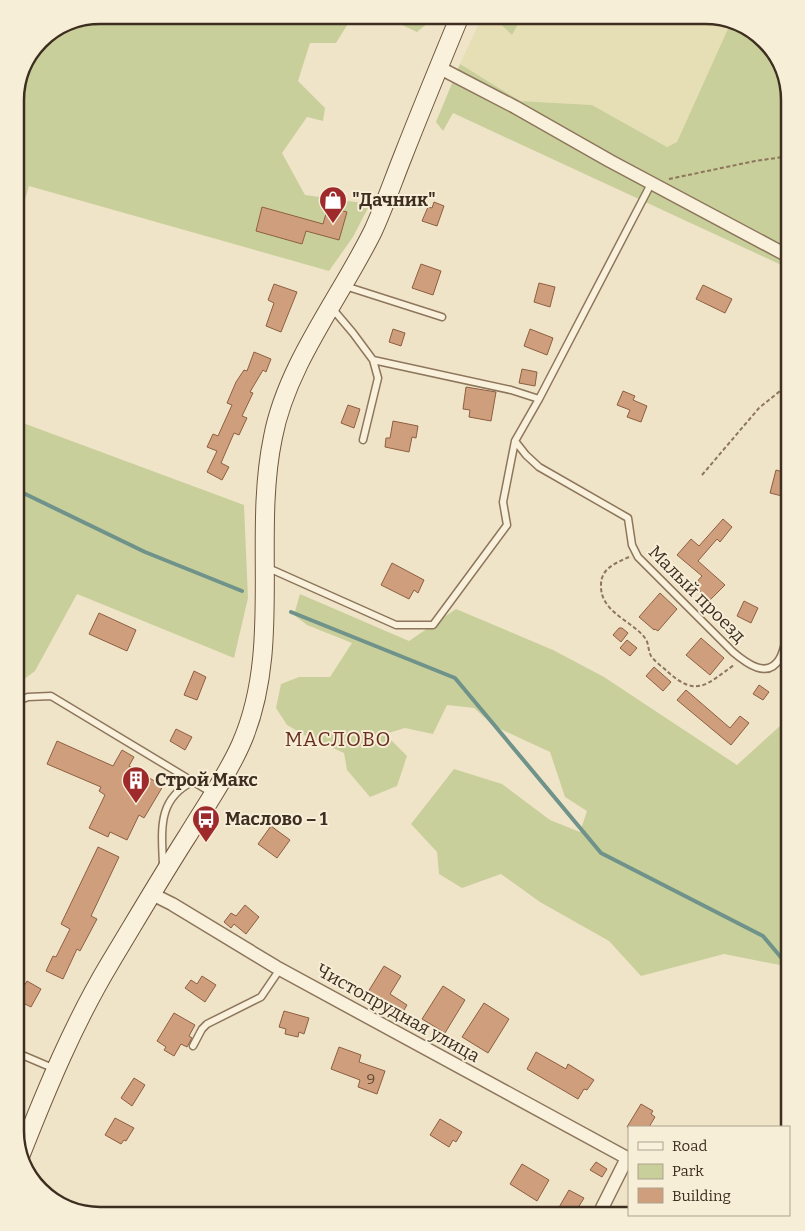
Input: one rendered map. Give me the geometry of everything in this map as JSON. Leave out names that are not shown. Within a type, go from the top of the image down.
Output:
[{"type":"main road","points":[[25,1145],[87,1002],[214,794],[241,745],[253,712],[260,680],[264,636],[264,507],[273,436],[280,408],[290,382],[374,228],[456,24]]},
{"type":"street","points":[[438,67],[781,252]]},
{"type":"street","name":"Чистопрудная улица","points":[[152,894],[280,969],[628,1158]]},
{"type":"street","points":[[603,1207],[628,1158]]},
{"type":"lane","points":[[264,566],[396,625],[433,625],[506,525],[503,502],[515,441],[539,399],[652,182]]},
{"type":"lane","points":[[344,286],[442,317]]},
{"type":"lane","points":[[331,307],[354,333],[373,360],[378,381],[363,440]]},
{"type":"lane","points":[[373,360],[511,390],[539,399]]},
{"type":"lane","name":"Малый проезд","points":[[515,441],[539,467],[628,518],[632,545],[636,554],[742,660],[757,668],[773,665],[781,655]]},
{"type":"lane","points":[[24,699],[52,696],[214,794]]},
{"type":"lane","points":[[163,875],[163,815],[174,794],[183,786],[194,781]]},
{"type":"lane","points":[[194,1046],[202,1029],[207,1024],[261,997],[280,969]]},
{"type":"lane","points":[[24,1056],[56,1070]]},
{"type":"path","points":[[652,182],[755,160],[781,157]]},
{"type":"path","points":[[702,475],[759,408],[781,390]]},
{"type":"path","points":[[636,554],[608,568],[603,574],[601,592],[609,608],[646,639],[653,658],[677,680],[694,686],[708,683],[742,660]]},
{"type":"shaded area","points":[[479,24],[501,24],[512,34],[518,24],[710,24],[729,28],[677,142],[667,147],[592,105],[520,101],[460,64]]},
{"type":"green space","points":[[100,24],[348,24],[336,43],[310,43],[298,81],[325,108],[323,121],[307,117],[282,153],[305,195],[370,204],[353,237],[329,271],[29,186],[24,203],[24,95],[26,80],[37,57],[57,37],[85,25]]},
{"type":"green space","points":[[400,24],[427,24],[417,32]]},
{"type":"green space","points":[[500,24],[518,24],[512,35]]},
{"type":"green space","points":[[729,28],[748,37],[766,53],[779,80],[781,90],[781,265],[453,113],[443,131],[436,122],[460,64],[520,101],[592,105],[667,147],[677,142]]},
{"type":"green space","points":[[24,423],[244,505],[248,598],[234,658],[77,594],[35,671],[24,679]]},
{"type":"green space","points":[[300,594],[409,641],[456,609],[553,650],[604,677],[737,765],[781,725],[781,965],[724,954],[641,976],[609,941],[540,902],[501,874],[462,888],[439,874],[437,852],[411,824],[454,769],[502,784],[550,820],[580,832],[587,811],[565,797],[550,752],[494,726],[474,708],[447,705],[433,734],[405,728],[385,734],[407,756],[397,786],[370,797],[347,770],[344,753],[287,725],[276,708],[281,684],[299,677],[330,677],[352,643],[307,625],[294,615]]},
{"type":"building","points":[[434,202],[444,206],[437,226],[422,221],[428,207],[432,208]]},
{"type":"building","points":[[262,207],[323,224],[328,207],[347,212],[339,240],[306,231],[302,244],[256,231]]},
{"type":"building","points":[[421,264],[441,271],[433,295],[412,288]]},
{"type":"building","points":[[539,283],[555,287],[550,307],[534,302]]},
{"type":"building","points":[[274,284],[297,292],[281,332],[266,326],[274,303],[268,300]]},
{"type":"building","points":[[703,285],[732,299],[725,313],[696,299]]},
{"type":"building","points":[[393,329],[405,333],[401,346],[389,342]]},
{"type":"building","points":[[530,329],[553,338],[547,355],[524,346]]},
{"type":"building","points":[[254,352],[271,359],[266,372],[263,370],[250,392],[253,393],[242,416],[247,418],[239,435],[234,433],[221,463],[229,467],[222,480],[207,472],[217,451],[207,447],[213,434],[218,436],[232,405],[227,403],[236,382],[244,370],[247,371]]},
{"type":"building","points":[[522,369],[537,372],[535,386],[519,383]]},
{"type":"building","points":[[466,387],[496,392],[491,421],[469,417],[470,410],[463,409]]},
{"type":"building","points":[[623,391],[635,396],[633,400],[647,406],[641,422],[627,417],[630,410],[617,405]]},
{"type":"building","points":[[348,405],[360,409],[354,428],[341,423]]},
{"type":"building","points":[[393,421],[418,426],[416,438],[412,437],[409,452],[385,447],[386,438],[390,438]]},
{"type":"building","points":[[776,470],[781,471],[781,496],[770,493]]},
{"type":"building","points":[[723,519],[732,527],[720,542],[717,539],[698,561],[725,585],[710,600],[694,585],[702,576],[677,555],[691,539],[699,546]]},
{"type":"building","points":[[392,563],[424,580],[418,593],[414,590],[409,599],[381,585]]},
{"type":"building","points":[[660,593],[677,609],[658,631],[654,630],[639,617]]},
{"type":"building","points":[[744,601],[758,608],[751,623],[737,616]]},
{"type":"building","points":[[99,613],[136,630],[127,651],[89,634]]},
{"type":"building","points":[[619,628],[628,633],[621,642],[613,635]]},
{"type":"building","points":[[701,638],[724,658],[710,675],[686,655]]},
{"type":"building","points":[[627,640],[637,648],[630,656],[620,648]]},
{"type":"building","points":[[654,667],[671,682],[663,691],[646,676]]},
{"type":"building","points":[[194,671],[206,677],[197,700],[184,695]]},
{"type":"building","points":[[759,685],[769,692],[763,700],[753,694]]},
{"type":"building","points":[[686,690],[730,728],[740,716],[749,723],[731,745],[677,700]]},
{"type":"building","points":[[176,729],[192,737],[185,750],[170,741]]},
{"type":"building","points":[[57,741],[113,766],[122,750],[134,757],[129,766],[163,786],[144,818],[139,815],[127,840],[110,832],[108,837],[89,828],[105,795],[99,791],[101,787],[47,764]]},
{"type":"building","points":[[271,826],[290,840],[277,858],[258,844]]},
{"type":"building","points":[[98,847],[119,857],[91,916],[97,919],[80,951],[77,949],[63,979],[46,971],[53,956],[56,957],[70,929],[61,924]]},
{"type":"building","points":[[245,905],[259,917],[246,934],[234,924],[231,928],[224,922],[231,913],[236,916]]},
{"type":"building","points":[[384,966],[401,976],[390,994],[407,1005],[401,1015],[388,1007],[390,1005],[368,992]]},
{"type":"building","points":[[202,976],[216,985],[205,1002],[185,988],[191,980],[197,984]]},
{"type":"building","points":[[27,981],[41,989],[31,1007],[24,1004],[24,986]]},
{"type":"building","points":[[443,986],[465,1000],[445,1033],[422,1019]]},
{"type":"building","points":[[484,1003],[509,1019],[488,1053],[462,1037]]},
{"type":"building","points":[[284,1011],[309,1018],[304,1034],[299,1032],[298,1037],[285,1034],[286,1029],[279,1027]]},
{"type":"building","points":[[174,1013],[195,1025],[189,1036],[192,1038],[187,1047],[181,1044],[174,1056],[164,1050],[166,1047],[157,1041]]},
{"type":"building","points":[[339,1047],[361,1055],[359,1062],[385,1071],[377,1094],[358,1087],[360,1080],[331,1069]]},
{"type":"building","points":[[536,1052],[566,1069],[568,1064],[594,1080],[587,1090],[584,1089],[578,1099],[527,1069]]},
{"type":"building","points":[[134,1078],[145,1085],[132,1106],[121,1098]]},
{"type":"building","points":[[641,1104],[653,1111],[651,1114],[655,1117],[650,1126],[627,1127]]},
{"type":"building","points":[[115,1118],[134,1128],[126,1141],[124,1140],[121,1144],[105,1135]]},
{"type":"building","points":[[440,1119],[462,1132],[456,1142],[453,1140],[449,1147],[430,1135]]},
{"type":"building","points":[[596,1162],[607,1169],[602,1177],[590,1170]]},
{"type":"building","points":[[522,1164],[549,1180],[537,1201],[510,1184]]},
{"type":"building","points":[[569,1190],[584,1198],[578,1207],[559,1207]]},
{"type":"waterway","points":[[24,493],[145,552],[242,591]]},
{"type":"waterway","points":[[291,612],[455,678],[601,853],[763,936],[781,957]]},
{"type":"place","name":"\"Дачник\"","points":[[333,224]]},
{"type":"place","name":"Строй Макс","points":[[136,804]]},
{"type":"place","name":"Маслово – 1","points":[[206,843]]},
{"type":"district","name":"МАСЛОВО","points":[[338,739]]}]
